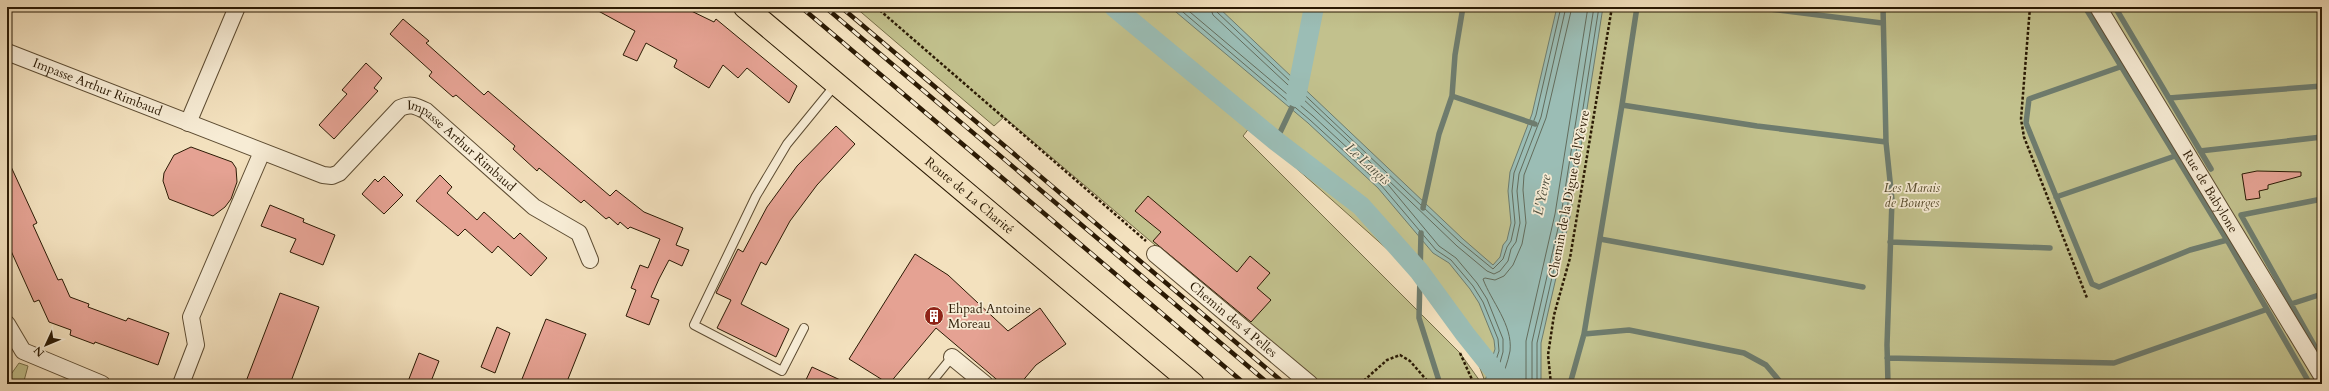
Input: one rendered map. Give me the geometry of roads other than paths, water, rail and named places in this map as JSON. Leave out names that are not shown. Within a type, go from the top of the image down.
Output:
[{"type":"main road","name":"Route de La Charité","points":[[745,7],[1193,384]]},
{"type":"street","points":[[188,123],[237,7]]},
{"type":"street","name":"Rue de Babylone","points":[[2098,7],[2322,376]]},
{"type":"street","name":"Impasse Arthur Rimbaud","points":[[7,52],[323,175],[332,176],[339,173],[400,108],[407,104],[416,106],[426,111],[534,207],[579,233],[590,260]]},
{"type":"street","points":[[181,384],[196,345],[191,317],[262,152]]},
{"type":"street","name":"Chemin des 4 Pelles","points":[[1156,254],[1310,384]]},
{"type":"street","points":[[7,324],[23,351],[102,384]]},
{"type":"street","points":[[952,357],[985,384]]},
{"type":"lane","points":[[804,328],[782,371],[694,325],[756,196],[788,144],[836,83]]},
{"type":"lane","points":[[930,384],[952,357]]},
{"type":"water","points":[[1170,7],[1218,7],[1463,239],[1493,265],[1500,257],[1503,245],[1507,240],[1511,223],[1508,191],[1510,172],[1532,114],[1557,7],[1603,7],[1570,217],[1541,343],[1541,384],[1484,384],[1495,349],[1494,340],[1479,303],[1449,263],[1433,253],[1378,188],[1308,123]]},
{"type":"waterway","points":[[1114,7],[1276,141],[1361,206],[1419,271],[1465,334],[1505,384]]},
{"type":"waterway","points":[[1296,97],[1314,7]]},
{"type":"waterway","points":[[1423,208],[1439,134],[1452,96],[1455,55],[1463,7]]},
{"type":"waterway","points":[[1622,105],[1637,7]]},
{"type":"waterway","points":[[1753,7],[1882,23]]},
{"type":"waterway","points":[[1883,7],[1886,142],[1892,200],[1887,345],[1888,384]]},
{"type":"waterway","points":[[2085,7],[2227,240],[2310,384]]},
{"type":"waterway","points":[[2115,7],[2211,169]]},
{"type":"waterway","points":[[2120,67],[2029,99],[2026,123],[2092,284],[2099,287],[2190,250],[2227,240]]},
{"type":"waterway","points":[[2169,98],[2322,86]]},
{"type":"waterway","points":[[1452,96],[1535,124]]},
{"type":"waterway","points":[[1276,141],[1294,103]]},
{"type":"waterway","points":[[1570,384],[1584,334],[1622,105],[1757,126],[1886,142]]},
{"type":"waterway","points":[[2200,151],[2322,137]]},
{"type":"waterway","points":[[2056,197],[2175,156]]},
{"type":"waterway","points":[[2322,199],[2241,215],[2322,359]]},
{"type":"waterway","points":[[1421,233],[1419,318],[1440,384]]},
{"type":"waterway","points":[[1600,239],[1863,287]]},
{"type":"waterway","points":[[1890,242],[2050,248]]},
{"type":"waterway","points":[[2291,304],[2322,294]]},
{"type":"waterway","points":[[1887,358],[2114,363],[2265,310]]},
{"type":"waterway","points":[[1584,334],[1629,330],[1744,353],[1766,365],[1782,384]]},
{"type":"railway","points":[[801,7],[1245,384]]},
{"type":"railway","points":[[825,7],[1269,384]]},
{"type":"railway","points":[[841,7],[1285,384]]},
{"type":"place","name":"Ehpad Antoine Moreau","points":[[934,316]]},
{"type":"water label","name":"Le Langis","points":[[1368,164]]},
{"type":"water label","name":"L'Yèvre","points":[[1542,195]]},
{"type":"park label","name":"Les Marais de Bourges","points":[[1912,196]]}]
